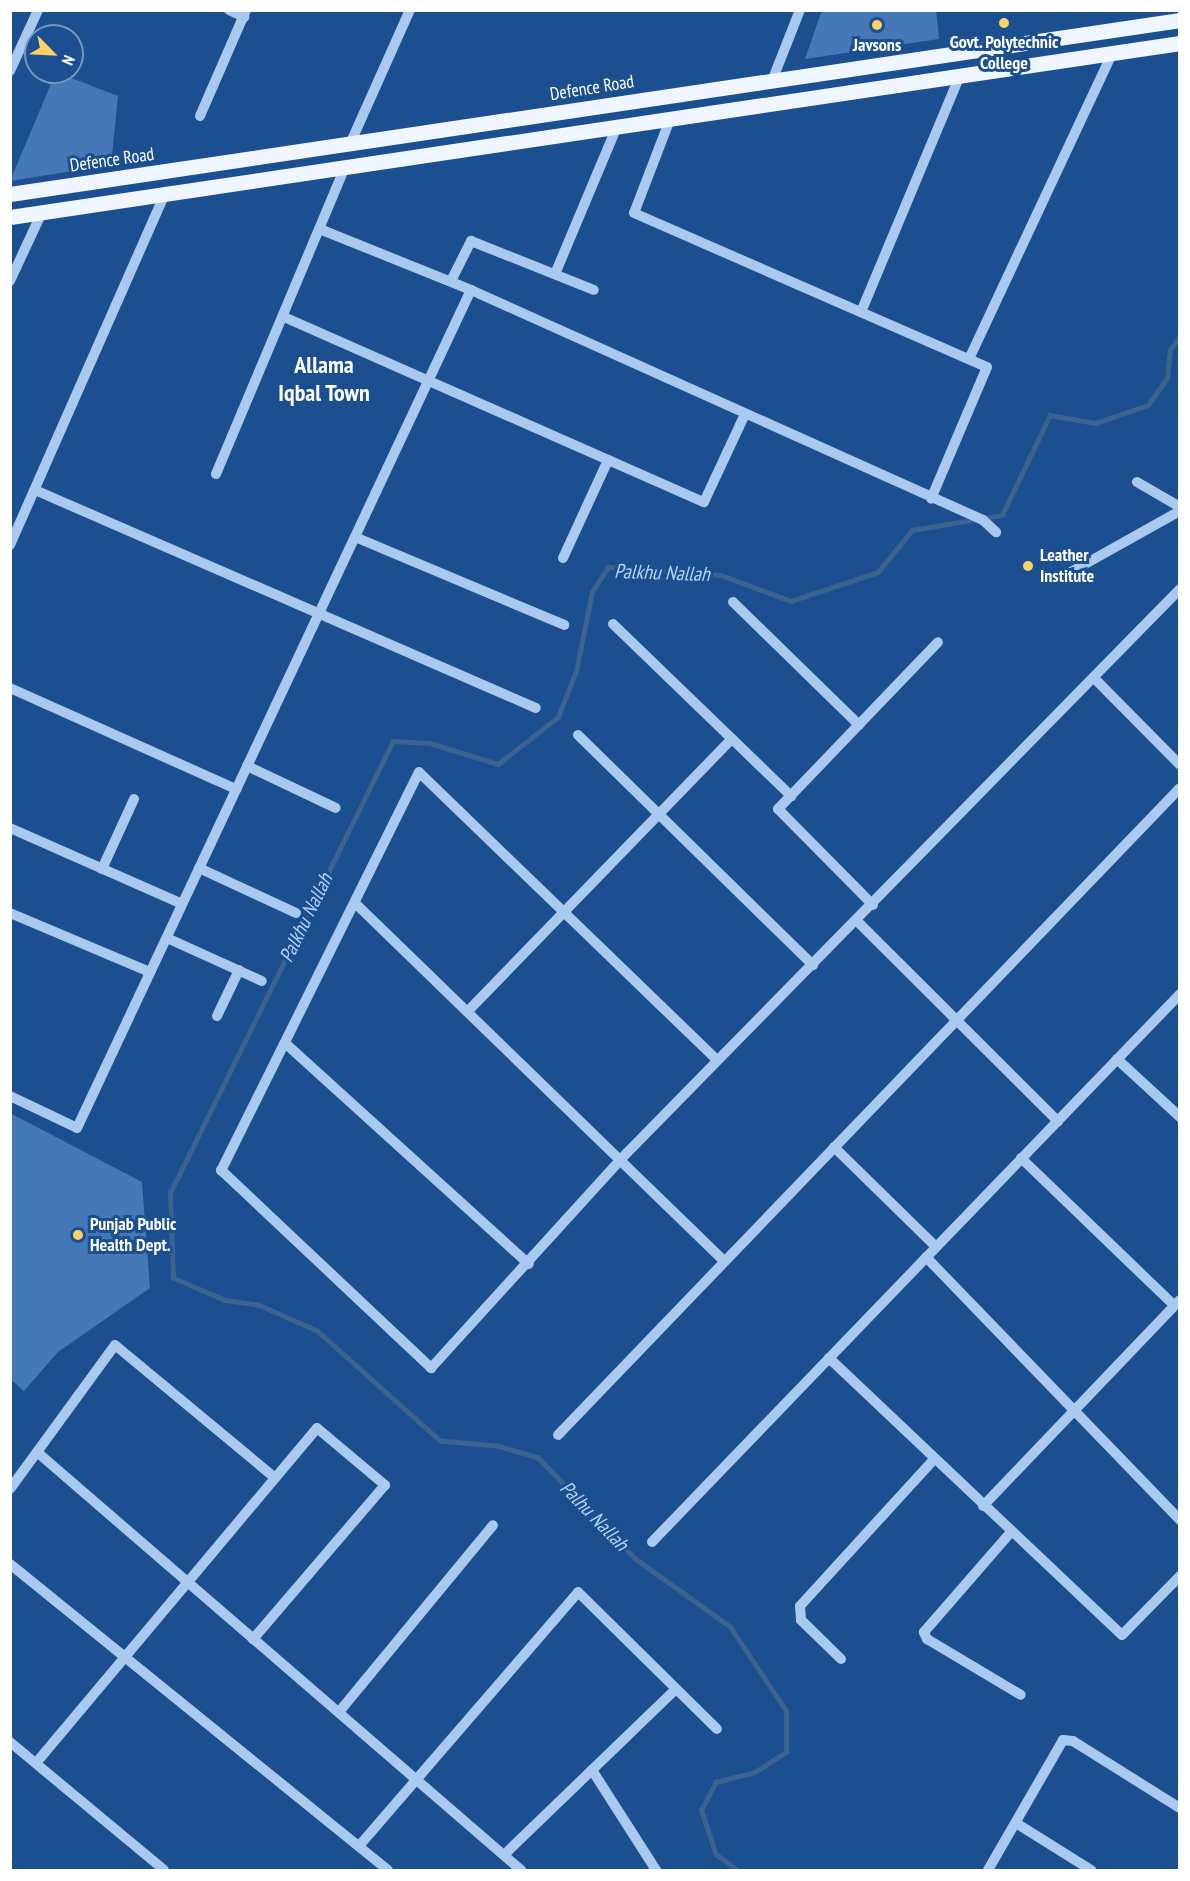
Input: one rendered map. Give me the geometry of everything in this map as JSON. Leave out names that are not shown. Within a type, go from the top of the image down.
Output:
[{"type":"main road","name":"Defence Road","points":[[13,194],[1179,20]]},
{"type":"main road","points":[[13,194],[14,216],[166,192],[318,173],[669,122],[1179,43]]},
{"type":"main road","points":[[612,105],[615,129]]},
{"type":"main road","points":[[387,139],[393,162]]},
{"type":"main road","points":[[313,150],[318,173]]},
{"type":"street","points":[[10,71],[38,10]]},
{"type":"street","points":[[200,116],[245,14],[229,10]]},
{"type":"street","points":[[350,144],[410,10]]},
{"type":"street","points":[[772,81],[800,10]]},
{"type":"street","points":[[969,359],[1112,54]]},
{"type":"street","points":[[861,312],[959,78]]},
{"type":"street","points":[[669,122],[634,213],[987,367],[931,499]]},
{"type":"street","points":[[555,274],[615,129]]},
{"type":"street","points":[[216,474],[322,230],[344,169]]},
{"type":"street","points":[[10,545],[166,192]]},
{"type":"street","points":[[10,281],[42,212]]},
{"type":"street","points":[[322,230],[451,281],[931,499],[983,520],[996,532]]},
{"type":"street","points":[[451,281],[471,241],[594,290]]},
{"type":"street","points":[[10,1096],[77,1128],[471,290]]},
{"type":"street","points":[[284,317],[704,502],[745,414]]},
{"type":"street","points":[[563,558],[608,460]]},
{"type":"street","points":[[1060,578],[1179,509],[1137,482]]},
{"type":"street","points":[[35,490],[536,708]]},
{"type":"street","points":[[355,537],[564,625]]},
{"type":"street","points":[[717,1060],[419,772],[221,1170],[431,1368],[529,1264],[621,1159],[717,1060],[858,921],[1179,589]]},
{"type":"street","points":[[733,602],[858,725]]},
{"type":"street","points":[[613,624],[791,796]]},
{"type":"street","points":[[873,905],[778,809],[938,642]]},
{"type":"street","points":[[1094,678],[1179,765]]},
{"type":"street","points":[[10,688],[236,789]]},
{"type":"street","points":[[578,735],[658,816],[813,965]]},
{"type":"street","points":[[470,1009],[732,739]]},
{"type":"street","points":[[247,766],[336,808]]},
{"type":"street","points":[[558,1435],[1179,788]]},
{"type":"street","points":[[102,869],[134,799]]},
{"type":"street","points":[[10,828],[182,904]]},
{"type":"street","points":[[199,868],[296,913]]},
{"type":"street","points":[[355,903],[470,1009],[724,1261]]},
{"type":"street","points":[[10,913],[150,972]]},
{"type":"street","points":[[858,921],[1058,1121]]},
{"type":"street","points":[[167,938],[262,981]]},
{"type":"street","points":[[217,1016],[238,970]]},
{"type":"street","points":[[652,1542],[1179,994]]},
{"type":"street","points":[[285,1043],[529,1264]]},
{"type":"street","points":[[1117,1059],[1179,1117]]},
{"type":"street","points":[[834,1147],[936,1247]]},
{"type":"street","points":[[983,1506],[1177,1302],[1021,1158]]},
{"type":"street","points":[[926,1257],[1074,1410],[1177,1511]]},
{"type":"street","points":[[10,1489],[115,1345],[275,1478]]},
{"type":"street","points":[[829,1358],[1122,1635],[1179,1576]]},
{"type":"street","points":[[36,1763],[317,1428],[385,1485],[253,1639]]},
{"type":"street","points":[[38,1452],[187,1583],[506,1853],[521,1870]]},
{"type":"street","points":[[841,1659],[801,1620],[800,1606],[934,1459]]},
{"type":"street","points":[[339,1712],[493,1525]]},
{"type":"street","points":[[1011,1532],[924,1632],[927,1640],[1021,1695]]},
{"type":"street","points":[[10,1564],[123,1658],[388,1870]]},
{"type":"street","points":[[359,1846],[415,1778],[578,1592],[717,1729]]},
{"type":"street","points":[[506,1853],[676,1689]]},
{"type":"street","points":[[988,1870],[1062,1740],[1073,1741],[1179,1808]]},
{"type":"street","points":[[10,1742],[164,1870]]},
{"type":"street","points":[[592,1770],[656,1870]]},
{"type":"street","points":[[1016,1823],[1091,1870]]},
{"type":"building","name":"Javsons","points":[[822,10],[936,10],[939,39],[805,59]]},
{"type":"building","points":[[84,83],[118,96],[111,165],[10,181],[51,84]]},
{"type":"building","name":"Punjab Public Health Dept.","points":[[10,1113],[142,1182],[150,1288],[58,1352],[24,1391],[10,1379]]},
{"type":"waterway","name":"Palkhu Nallah","points":[[737,1870],[716,1855],[701,1810],[716,1782],[755,1772],[786,1752],[786,1711],[730,1627],[635,1559],[538,1458],[497,1446],[440,1441],[317,1331],[258,1305],[224,1300],[173,1278],[170,1193],[393,741],[430,743],[498,764],[558,717],[576,671],[592,592],[608,567],[721,575],[791,601],[878,572],[912,530],[1002,515],[1050,415],[1096,423],[1148,405],[1167,378],[1170,350],[1180,336]]},
{"type":"place","name":"Govt. Polytechnic College","points":[[1004,23]]},
{"type":"place","name":"Javsons","points":[[877,25]]},
{"type":"place","name":"Leather Institute","points":[[1028,566]]},
{"type":"place","name":"Punjab Public Health Dept.","points":[[78,1235]]},
{"type":"district","name":"Allama Iqbal Town","points":[[324,379]]},
{"type":"water label","name":"Palhu Nallah","points":[[594,1516]]}]
